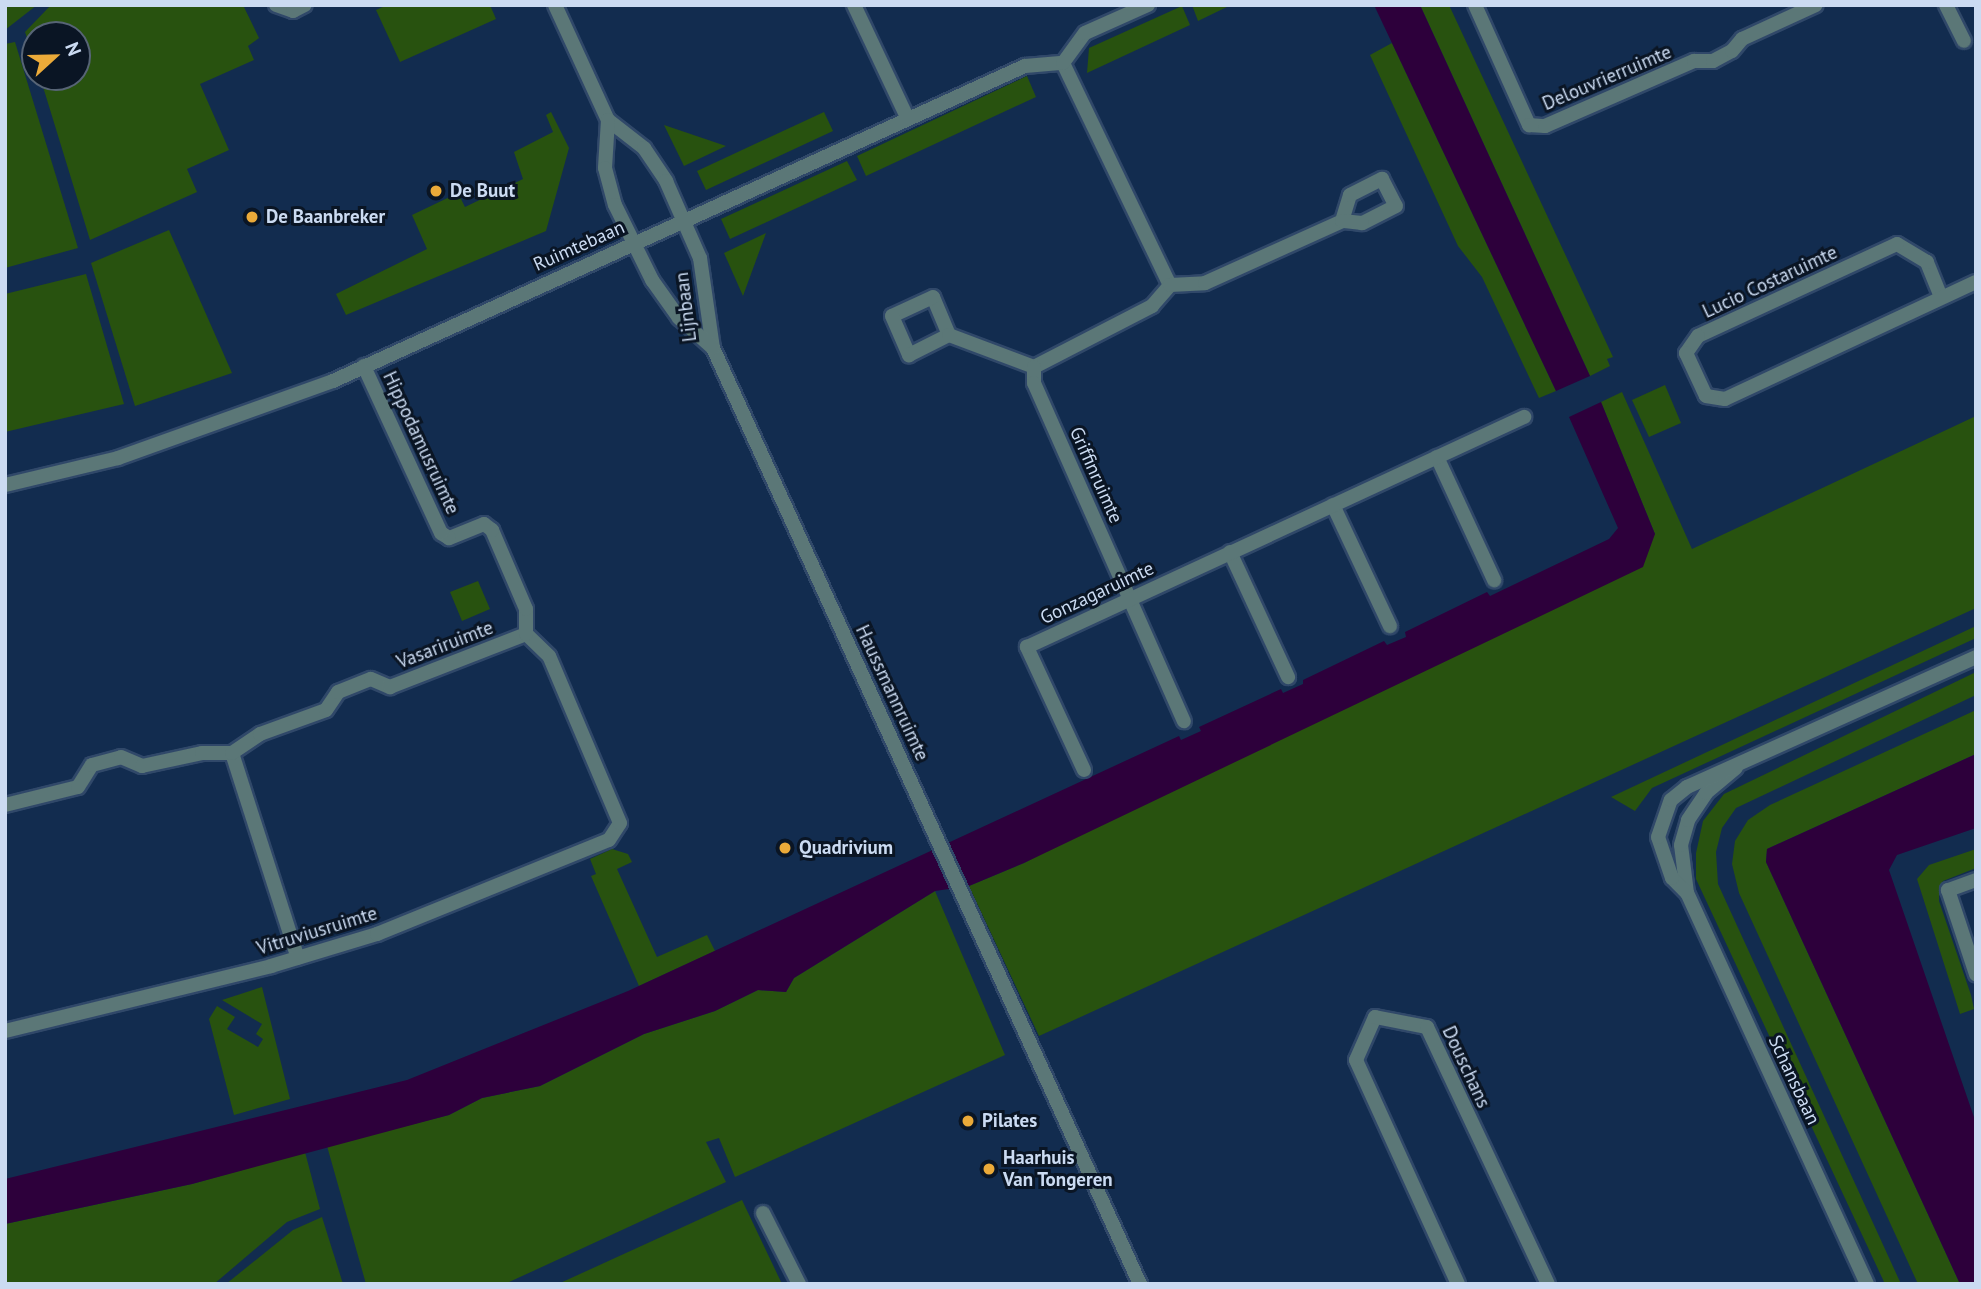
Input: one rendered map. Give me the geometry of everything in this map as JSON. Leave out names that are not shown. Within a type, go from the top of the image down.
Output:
[{"type":"street","points":[[276,5],[293,11],[305,5]]},
{"type":"street","name":"Lijnbaan","points":[[555,5],[608,120],[644,148],[684,221],[700,258],[713,348]]},
{"type":"street","points":[[854,5],[908,119]]},
{"type":"street","points":[[1148,5],[1085,33],[1063,63],[1170,285]]},
{"type":"street","name":"Delouvrierruimte","points":[[1475,5],[1529,125],[1545,126],[1694,61],[1713,61],[1732,51],[1742,39],[1816,5]]},
{"type":"street","points":[[1945,5],[1964,41]]},
{"type":"street","name":"Ruimtebaan","points":[[5,485],[118,458],[364,366],[1025,66],[1063,63]]},
{"type":"street","name":"Lijnbaan","points":[[608,120],[605,168],[615,205],[652,280],[679,318],[713,348]]},
{"type":"street","points":[[949,335],[1034,368],[1152,306],[1170,285],[1205,284],[1342,221]]},
{"type":"street","name":"Lucio Costaruimte","points":[[1941,298],[1927,262],[1897,244],[1698,336],[1686,353],[1706,396],[1725,399],[1976,282]]},
{"type":"street","name":"Haussmannruimte","points":[[713,348],[937,839],[1032,1056],[1140,1284]]},
{"type":"street","name":"Hippodamusruimte","points":[[364,366],[441,533],[449,538],[484,524],[492,530],[526,609],[526,634]]},
{"type":"street","name":"Griffinruimte","points":[[1034,368],[1034,383],[1184,721]]},
{"type":"street","name":"Gonzagaruimte","points":[[1084,771],[1027,647],[1524,417]]},
{"type":"street","points":[[1437,457],[1494,580]]},
{"type":"street","points":[[1333,505],[1390,626]]},
{"type":"street","points":[[1230,552],[1288,677]]},
{"type":"street","name":"Vasariruimte","points":[[232,753],[260,734],[326,710],[338,692],[371,679],[390,687],[526,634]]},
{"type":"street","name":"Vitruviusruimte","points":[[5,1031],[298,958],[377,934],[609,840],[620,823],[549,656],[526,634]]},
{"type":"street","name":"Schansbaan","points":[[1687,893],[1672,877],[1658,837],[1671,800],[1705,777],[1976,657]]},
{"type":"street","points":[[5,805],[78,787],[92,765],[121,757],[142,766],[202,753],[232,753],[298,958]]},
{"type":"street","name":"Schansbaan","points":[[1748,759],[1706,793],[1688,820],[1681,845],[1687,893],[1867,1284]]},
{"type":"street","points":[[1976,880],[1948,890],[1976,974]]},
{"type":"street","name":"Douschans","points":[[1458,1284],[1356,1059],[1375,1017],[1427,1027],[1548,1284]]},
{"type":"street","points":[[763,1213],[799,1284]]},
{"type":"green space","points":[[5,5],[37,5],[5,30]]},
{"type":"green space","points":[[51,5],[243,5],[259,38],[248,46],[254,60],[200,84],[229,150],[187,169],[197,192],[90,240],[44,91],[91,91],[91,21],[36,21]]},
{"type":"green space","points":[[387,5],[490,5],[496,19],[400,62],[376,10]]},
{"type":"green space","points":[[1192,5],[1231,5],[1198,21]]},
{"type":"green space","points":[[1420,5],[1449,5],[1613,357],[1607,359],[1610,366],[1590,376]]},
{"type":"green space","points":[[1182,6],[1190,25],[1087,73],[1089,48]]},
{"type":"green space","points":[[15,42],[21,62],[21,91],[30,91],[78,248],[5,268],[5,44]]},
{"type":"green space","points":[[1392,43],[1556,391],[1539,398],[1482,277],[1458,246],[1370,55]]},
{"type":"green space","points":[[1027,76],[1036,97],[866,176],[857,156]]},
{"type":"green space","points":[[551,112],[569,148],[546,231],[346,315],[336,294],[427,249],[412,215],[458,193],[465,207],[523,179],[514,152],[553,132],[546,115]]},
{"type":"green space","points":[[824,112],[833,131],[706,190],[697,171]]},
{"type":"green space","points":[[664,125],[726,146],[684,166]]},
{"type":"green space","points":[[847,161],[857,180],[730,239],[721,219]]},
{"type":"green space","points":[[169,230],[232,373],[135,406],[91,263]]},
{"type":"green space","points":[[766,233],[743,296],[724,253]]},
{"type":"green space","points":[[86,274],[124,404],[5,432],[5,294]]},
{"type":"green space","points":[[1665,385],[1681,423],[1649,437],[1632,400]]},
{"type":"green space","points":[[1622,392],[1692,549],[1976,416],[1976,608],[1039,1036],[969,886],[1024,863],[1655,534],[1601,402]]},
{"type":"green space","points":[[478,581],[490,609],[462,621],[450,592]]},
{"type":"green space","points":[[1976,626],[1976,638],[1652,788],[1635,811],[1611,797]]},
{"type":"green space","points":[[1976,672],[1976,695],[1736,808],[1722,828],[1716,852],[1718,884],[1901,1284],[1885,1284],[1696,879],[1696,853],[1703,821],[1724,794]]},
{"type":"green space","points":[[1976,710],[1976,754],[1767,849],[1766,862],[1960,1284],[1918,1284],[1739,893],[1732,864],[1735,841],[1748,820],[1770,805]]},
{"type":"green space","points":[[612,849],[628,854],[632,862],[617,869],[657,957],[707,935],[715,951],[639,986],[591,876],[596,874],[590,859]]},
{"type":"green space","points":[[1976,849],[1976,868],[1943,881],[1939,890],[1939,901],[1974,1009],[1960,1014],[1917,879],[1929,865]]},
{"type":"green space","points":[[935,891],[1005,1055],[735,1177],[719,1138],[706,1142],[726,1182],[505,1284],[366,1284],[327,1146],[449,1115],[482,1098],[540,1086],[644,1034],[715,1011],[758,990],[786,992],[794,978]]},
{"type":"green space","points":[[262,987],[290,1099],[234,1115],[209,1019],[217,1006],[235,1017],[227,1029],[258,1047],[263,1039],[256,1034],[262,1024],[222,1000]]},
{"type":"green space","points":[[305,1152],[320,1209],[287,1222],[214,1284],[5,1284],[5,1224],[192,1184]]},
{"type":"green space","points":[[742,1200],[782,1284],[558,1284]]},
{"type":"green space","points":[[322,1217],[343,1284],[226,1284],[293,1230]]},
{"type":"shaded area","points":[[1374,5],[1420,5],[1590,376],[1556,391]]},
{"type":"shaded area","points":[[1601,402],[1655,534],[1643,567],[1024,863],[969,886],[935,891],[794,978],[786,992],[758,990],[715,1011],[644,1034],[540,1086],[482,1098],[449,1115],[192,1184],[5,1224],[5,1179],[407,1080],[628,991],[1179,736],[1181,740],[1201,731],[1199,727],[1281,689],[1283,693],[1303,684],[1303,680],[1384,641],[1387,645],[1406,637],[1405,632],[1487,592],[1490,596],[1609,539],[1618,528],[1569,417]]},
{"type":"shaded area","points":[[1976,754],[1976,828],[1897,855],[1889,870],[1976,1123],[1976,1284],[1960,1284],[1766,862],[1767,849]]},
{"type":"place","name":"De Buut","points":[[436,191]]},
{"type":"place","name":"De Baanbreker","points":[[252,217]]},
{"type":"place","name":"Quadrivium","points":[[785,848]]},
{"type":"place","name":"Pilates","points":[[968,1121]]},
{"type":"place","name":"Haarhuis Van Tongeren","points":[[989,1169]]}]
